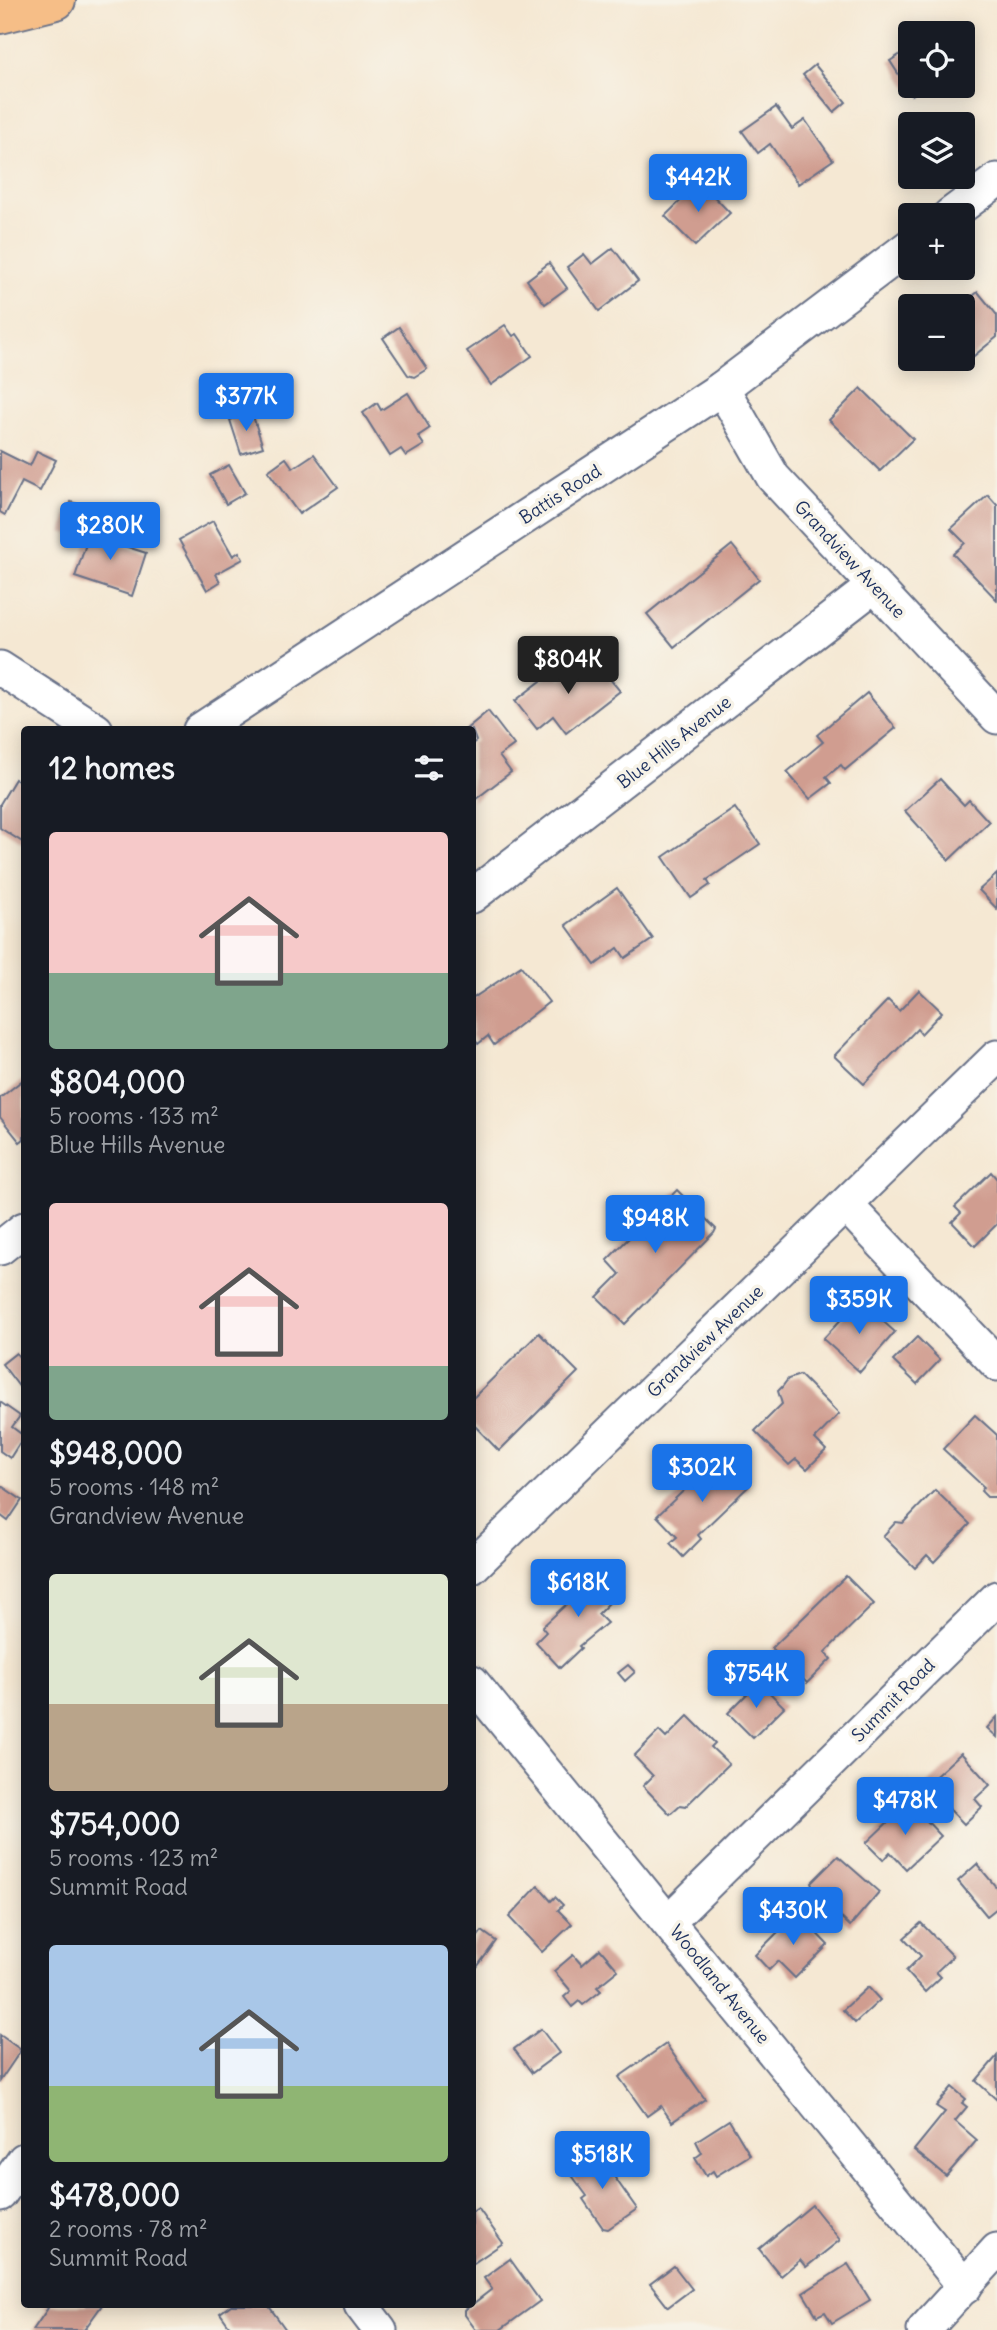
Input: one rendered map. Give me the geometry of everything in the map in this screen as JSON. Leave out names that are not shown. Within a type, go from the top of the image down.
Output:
[{"type":"highway","points":[[0,14],[56,0]]},
{"type":"street","points":[[966,203],[997,180]]},
{"type":"street","name":"Battis Road","points":[[206,726],[722,388],[898,255]]},
{"type":"street","name":"Grandview Avenue","points":[[722,388],[773,477],[997,717]]},
{"type":"street","name":"Blue Hills Avenue","points":[[476,894],[874,586]]},
{"type":"street","points":[[0,668],[90,726]]},
{"type":"street","name":"Grandview Avenue","points":[[476,1563],[997,1057]]},
{"type":"street","points":[[846,1205],[997,1364]]},
{"type":"street","points":[[0,1248],[21,1231]]},
{"type":"street","name":"Summit Road","points":[[669,1921],[997,1598]]},
{"type":"street","name":"Woodland Avenue","points":[[476,1687],[965,2287]]},
{"type":"street","points":[[0,2194],[21,2164]]},
{"type":"street","points":[[924,2330],[997,2250]]},
{"type":"street","points":[[363,2308],[380,2330]]},
{"type":"building","points":[[898,56],[898,73],[890,61]]},
{"type":"building","points":[[815,65],[846,102],[834,112],[803,75]]},
{"type":"building","points":[[776,107],[792,129],[805,120],[833,160],[798,184],[770,144],[758,153],[742,131]]},
{"type":"building","points":[[700,182],[730,213],[695,246],[665,216]]},
{"type":"building","points":[[613,248],[638,281],[599,311],[567,267],[584,254],[592,264]]},
{"type":"building","points":[[549,263],[567,288],[545,304],[527,280]]},
{"type":"building","points":[[978,292],[997,315],[997,337],[975,355],[975,294]]},
{"type":"building","points":[[505,325],[513,336],[517,334],[532,356],[491,385],[467,351]]},
{"type":"building","points":[[399,327],[427,369],[414,377],[408,375],[383,338]]},
{"type":"building","points":[[861,388],[913,439],[880,471],[829,420]]},
{"type":"building","points":[[408,393],[430,428],[418,436],[424,445],[406,456],[401,449],[390,456],[363,413],[377,403],[381,410]]},
{"type":"building","points":[[252,413],[263,447],[241,454],[230,420]]},
{"type":"building","points":[[0,451],[30,466],[37,451],[56,460],[40,491],[22,482],[5,515],[0,512]]},
{"type":"building","points":[[314,454],[338,487],[299,514],[268,471],[286,458],[293,468]]},
{"type":"building","points":[[229,465],[245,493],[226,504],[210,475]]},
{"type":"building","points":[[988,495],[997,505],[997,600],[953,554],[965,543],[951,529]]},
{"type":"building","points":[[71,502],[91,508],[82,538],[62,532]]},
{"type":"building","points":[[213,521],[233,556],[239,552],[243,559],[216,574],[220,582],[207,590],[179,540]]},
{"type":"building","points":[[100,523],[119,529],[115,543],[146,553],[132,596],[75,577],[88,538],[94,541]]},
{"type":"building","points":[[732,545],[759,579],[674,647],[647,614]]},
{"type":"building","points":[[591,656],[620,691],[566,733],[553,716],[537,729],[515,701],[554,671],[561,680]]},
{"type":"building","points":[[867,693],[896,728],[845,770],[841,765],[826,777],[831,783],[810,799],[787,772],[823,742],[817,735]]},
{"type":"building","points":[[488,711],[514,745],[499,756],[511,772],[476,799],[476,726],[470,726]]},
{"type":"building","points":[[15,779],[21,783],[21,841],[0,828],[0,804]]},
{"type":"building","points":[[940,779],[964,805],[969,800],[989,822],[949,860],[905,811]]},
{"type":"building","points":[[735,808],[760,844],[707,880],[710,885],[691,898],[663,857]]},
{"type":"building","points":[[997,874],[997,909],[979,890]]},
{"type":"building","points":[[617,888],[653,939],[625,958],[618,948],[595,965],[566,925]]},
{"type":"building","points":[[521,966],[549,1002],[494,1045],[488,1036],[478,1044],[476,996]]},
{"type":"building","points":[[919,990],[942,1012],[921,1034],[917,1029],[864,1084],[834,1056],[888,1000],[899,1011]]},
{"type":"building","points":[[21,1081],[20,1142],[0,1117],[0,1098]]},
{"type":"building","points":[[991,1172],[997,1179],[997,1224],[975,1246],[952,1222],[961,1213],[955,1207]]},
{"type":"building","points":[[677,1190],[716,1229],[625,1324],[597,1297],[620,1274],[607,1260]]},
{"type":"building","points":[[859,1300],[895,1332],[860,1372],[823,1339]]},
{"type":"building","points":[[539,1333],[578,1372],[499,1451],[476,1427],[476,1395]]},
{"type":"building","points":[[917,1337],[940,1360],[917,1384],[893,1361]]},
{"type":"building","points":[[16,1353],[21,1360],[21,1389],[2,1364]]},
{"type":"building","points":[[800,1375],[839,1414],[815,1439],[826,1450],[807,1469],[796,1459],[789,1465],[755,1431],[782,1404],[778,1391],[788,1379]]},
{"type":"building","points":[[0,1402],[20,1416],[12,1427],[21,1434],[21,1441],[10,1458],[0,1451]]},
{"type":"building","points":[[975,1415],[997,1435],[997,1497],[987,1497],[981,1491],[984,1487],[943,1449]]},
{"type":"building","points":[[721,1455],[749,1486],[698,1535],[701,1539],[683,1557],[670,1543],[677,1537],[657,1516]]},
{"type":"building","points":[[0,1485],[21,1502],[8,1521],[0,1515]]},
{"type":"building","points":[[935,1490],[970,1524],[934,1562],[927,1555],[915,1568],[883,1536],[896,1522],[903,1523]]},
{"type":"building","points":[[604,1569],[623,1589],[598,1614],[607,1623],[579,1646],[581,1648],[560,1668],[536,1642],[546,1632],[542,1627]]},
{"type":"building","points":[[846,1576],[874,1604],[825,1652],[831,1659],[807,1683],[772,1648]]},
{"type":"building","points":[[628,1665],[635,1672],[625,1681],[618,1673]]},
{"type":"building","points":[[759,1682],[784,1707],[753,1738],[728,1713]]},
{"type":"building","points":[[688,1716],[715,1743],[711,1747],[729,1764],[686,1806],[680,1805],[670,1814],[643,1786],[653,1776],[634,1756],[659,1731],[666,1738]]},
{"type":"building","points":[[997,1717],[997,1737],[987,1728]]},
{"type":"building","points":[[961,1753],[990,1785],[975,1799],[982,1807],[964,1824],[926,1785]]},
{"type":"building","points":[[909,1802],[941,1836],[906,1869],[890,1852],[883,1860],[866,1843]]},
{"type":"building","points":[[838,1856],[879,1892],[850,1926],[816,1894],[811,1883]]},
{"type":"building","points":[[977,1864],[997,1888],[997,1908],[987,1916],[958,1881]]},
{"type":"building","points":[[538,1886],[551,1901],[555,1897],[563,1905],[558,1910],[572,1924],[542,1952],[509,1917]]},
{"type":"building","points":[[797,1913],[828,1945],[795,1978],[778,1961],[769,1970],[755,1955]]},
{"type":"building","points":[[921,1923],[953,1956],[936,1972],[941,1977],[925,1992],[906,1971],[921,1956],[904,1938]]},
{"type":"building","points":[[482,1931],[496,1941],[477,1967],[476,1966],[476,1939]]},
{"type":"building","points":[[600,1949],[618,1970],[597,1987],[601,1991],[583,2005],[579,2001],[572,2007],[564,1997],[571,1991],[554,1971],[573,1955],[582,1965]]},
{"type":"building","points":[[868,1987],[880,2000],[855,2023],[843,2010]]},
{"type":"building","points":[[541,2029],[559,2053],[532,2073],[514,2049]]},
{"type":"building","points":[[0,2035],[21,2050],[0,2081]]},
{"type":"building","points":[[666,2044],[705,2099],[672,2122],[661,2106],[647,2116],[619,2077]]},
{"type":"building","points":[[997,2056],[997,2100],[976,2081]]},
{"type":"building","points":[[952,2087],[966,2099],[962,2103],[967,2107],[955,2121],[977,2140],[946,2176],[914,2150],[945,2112],[936,2106]]},
{"type":"building","points":[[729,2120],[750,2155],[716,2176],[713,2171],[706,2176],[695,2158],[702,2153],[696,2141]]},
{"type":"building","points":[[596,2151],[637,2209],[608,2229],[603,2228],[583,2199],[587,2196],[568,2170]]},
{"type":"building","points":[[812,2205],[840,2240],[806,2267],[800,2260],[781,2276],[759,2249]]},
{"type":"building","points":[[478,2208],[503,2243],[476,2261]]},
{"type":"building","points":[[510,2259],[540,2301],[500,2330],[476,2330],[465,2315],[465,2310],[476,2308],[476,2301],[492,2289],[484,2278]]},
{"type":"building","points":[[848,2264],[870,2300],[832,2323],[825,2312],[817,2316],[803,2293]]},
{"type":"building","points":[[674,2266],[692,2289],[668,2307],[650,2284]]},
{"type":"building","points":[[48,2308],[100,2308],[84,2330],[33,2330]]},
{"type":"building","points":[[227,2308],[270,2308],[286,2330],[232,2330],[220,2313]]}]
